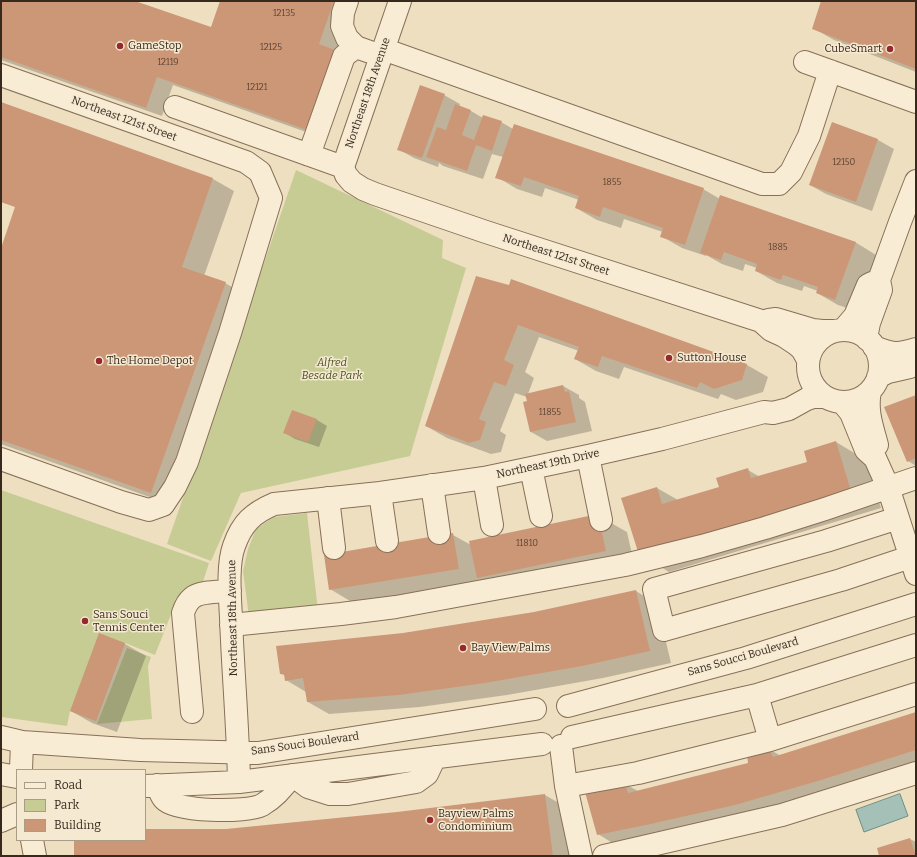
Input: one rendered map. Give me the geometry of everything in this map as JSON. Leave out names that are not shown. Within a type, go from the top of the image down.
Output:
[{"type":"street","points":[[347,1],[343,14],[342,26],[347,38],[356,47],[382,53],[762,184],[779,184],[791,172],[809,136],[830,71]]},
{"type":"street","name":"Northeast 18th Avenue","points":[[348,174],[361,116],[400,1]]},
{"type":"street","points":[[309,155],[344,56],[356,47]]},
{"type":"street","points":[[805,62],[916,102]]},
{"type":"street","name":"Northeast 121st Street","points":[[1,75],[246,162],[260,172],[271,198],[230,333],[187,462],[175,487],[163,505],[149,510],[121,502],[1,459]]},
{"type":"street","points":[[327,104],[361,116]]},
{"type":"street","name":"Northeast 121st Street","points":[[175,107],[309,155],[348,174],[363,189],[375,194],[761,321],[771,330],[784,336],[802,349],[808,366]]},
{"type":"street","points":[[839,331],[855,316],[868,285],[879,280],[908,224],[916,181]]},
{"type":"street","points":[[875,458],[878,449],[869,418],[868,405],[880,367],[878,356],[867,333],[881,290],[879,280]]},
{"type":"street","name":"Northeast 121st Street","points":[[761,321],[776,319],[814,330],[839,331]]},
{"type":"street","points":[[898,518],[826,541],[654,589],[664,630],[840,580],[913,566],[898,518],[888,488],[875,458],[866,450],[851,413],[834,399],[816,389],[811,380],[808,366],[811,350],[816,342],[825,335],[839,331],[847,330],[858,333],[871,343],[892,353],[899,354],[916,349]]},
{"type":"street","points":[[834,399],[848,402],[859,398],[868,393],[874,384],[888,372],[910,367],[916,364]]},
{"type":"street","name":"Northeast 19th Drive","points":[[764,412],[768,404],[786,396],[799,386],[808,366]]},
{"type":"street","name":"Northeast 19th Drive","points":[[328,498],[484,478],[662,440],[764,412],[773,413],[789,409],[813,397],[834,399]]},
{"type":"street","points":[[588,456],[601,520]]},
{"type":"street","points":[[531,468],[541,516]]},
{"type":"street","points":[[484,478],[492,525]]},
{"type":"street","points":[[231,625],[396,607],[625,565],[702,546],[765,528],[916,478]]},
{"type":"street","points":[[432,485],[439,533]]},
{"type":"street","points":[[380,492],[387,541]]},
{"type":"street","points":[[328,498],[334,548]]},
{"type":"street","name":"Northeast 18th Avenue","points":[[239,782],[230,591],[231,558],[234,546],[246,523],[254,514],[262,509],[274,504],[328,498]]},
{"type":"street","points":[[192,712],[183,612],[187,604],[197,595],[230,591]]},
{"type":"street","name":"Sans Soucci Boulevard","points":[[568,706],[746,658],[916,604]]},
{"type":"street","points":[[151,786],[239,782],[558,742],[757,694],[916,645]]},
{"type":"street","points":[[757,694],[770,740]]},
{"type":"street","points":[[566,786],[638,773],[770,740],[916,694]]},
{"type":"street","points":[[547,701],[562,702],[568,706],[575,717],[575,731],[558,742],[536,740],[532,735],[530,728],[531,715],[535,709],[540,704],[547,701]]},
{"type":"street","name":"Sans Souci Boulevard","points":[[1,737],[22,742],[140,750],[258,752],[535,709]]},
{"type":"street","points":[[21,769],[22,742]]},
{"type":"street","points":[[558,742],[581,856]]},
{"type":"street","points":[[604,856],[782,815],[916,773]]},
{"type":"street","points":[[1,774],[16,777]]},
{"type":"street","points":[[151,786],[164,800],[178,806],[207,810],[244,810],[261,806],[283,787],[292,776]]},
{"type":"street","points":[[1,822],[16,814]]},
{"type":"street","points":[[32,841],[35,856]]},
{"type":"green space","name":"Alfred Besade Park","points":[[296,170],[443,240],[442,258],[466,268],[410,456],[241,493],[211,561],[167,544]]},
{"type":"green space","name":"Sans Souci Tennis Center","points":[[1,490],[209,563],[201,588],[177,599],[155,655],[125,643],[96,721],[70,711],[67,726],[1,717]]},
{"type":"green space","points":[[307,513],[318,611],[249,617],[243,571],[248,549],[256,529],[274,517]]},
{"type":"green space","points":[[127,648],[151,657],[148,666],[152,719],[97,724]]},
{"type":"water","points":[[900,794],[908,816],[864,832],[856,810]]},
{"type":"building","points":[[1,1],[135,1],[211,27],[220,1],[334,1],[319,44],[338,51],[310,131],[157,77],[146,108],[1,57]]},
{"type":"building","name":"CubeSmart","points":[[821,1],[916,1],[916,69],[812,29]]},
{"type":"building","points":[[420,85],[445,94],[422,158],[397,150]]},
{"type":"building","name":"The Home Depot","points":[[1,102],[213,178],[182,267],[226,282],[151,493],[1,440],[1,248],[15,207],[1,202]]},
{"type":"building","points":[[455,104],[471,110],[462,135],[474,140],[483,115],[502,121],[492,151],[476,145],[467,171],[426,157],[437,127],[446,130]]},
{"type":"building","points":[[832,122],[878,139],[856,202],[809,185]]},
{"type":"building","points":[[514,124],[704,188],[685,245],[660,237],[663,228],[603,207],[600,217],[575,208],[579,196],[524,177],[521,186],[495,178]]},
{"type":"building","points":[[720,195],[856,242],[835,300],[816,293],[818,287],[783,275],[781,280],[755,271],[757,264],[724,252],[721,260],[700,253]]},
{"type":"building","name":"Sutton House","points":[[476,276],[509,285],[511,279],[747,364],[742,380],[714,389],[700,382],[697,388],[602,356],[598,367],[574,359],[579,347],[518,325],[504,360],[514,365],[506,386],[494,382],[479,419],[486,422],[480,440],[469,443],[425,426]]},
{"type":"building","points":[[563,385],[565,392],[569,391],[576,422],[530,432],[523,402],[527,401],[525,394]]},
{"type":"building","points":[[916,395],[916,458],[907,462],[884,407]]},
{"type":"building","points":[[292,410],[317,419],[308,442],[283,433]]},
{"type":"building","points":[[836,441],[851,491],[639,555],[621,498],[657,487],[662,504],[719,487],[716,478],[748,468],[751,478],[807,462],[804,451]]},
{"type":"building","points":[[598,514],[606,551],[477,578],[469,541]]},
{"type":"building","points":[[453,533],[459,569],[329,590],[324,555]]},
{"type":"building","name":"Bay View Palms","points":[[636,590],[650,651],[582,666],[485,683],[399,695],[307,702],[303,678],[285,681],[284,674],[280,674],[276,646],[403,633],[534,612]]},
{"type":"building","points":[[99,633],[125,643],[96,721],[70,711]]},
{"type":"building","points":[[916,712],[916,750],[735,805],[597,835],[585,792],[625,783],[628,793],[748,763],[747,754],[769,748],[773,757]]},
{"type":"building","name":"Bayview Palms Condominium","points":[[545,794],[553,856],[74,856],[74,841],[146,841],[146,829],[226,829],[397,812]]},
{"type":"building","points":[[910,838],[916,856],[879,856],[877,848]]},
{"type":"place","name":"GameStop","points":[[120,46]]},
{"type":"place","name":"CubeSmart","points":[[890,49]]},
{"type":"place","name":"Sutton House","points":[[669,358]]},
{"type":"place","name":"The Home Depot","points":[[99,361]]},
{"type":"place","name":"Sans Souci Tennis Center","points":[[85,621]]},
{"type":"place","name":"Bay View Palms","points":[[463,648]]},
{"type":"place","name":"Bayview Palms Condominium","points":[[430,820]]}]
